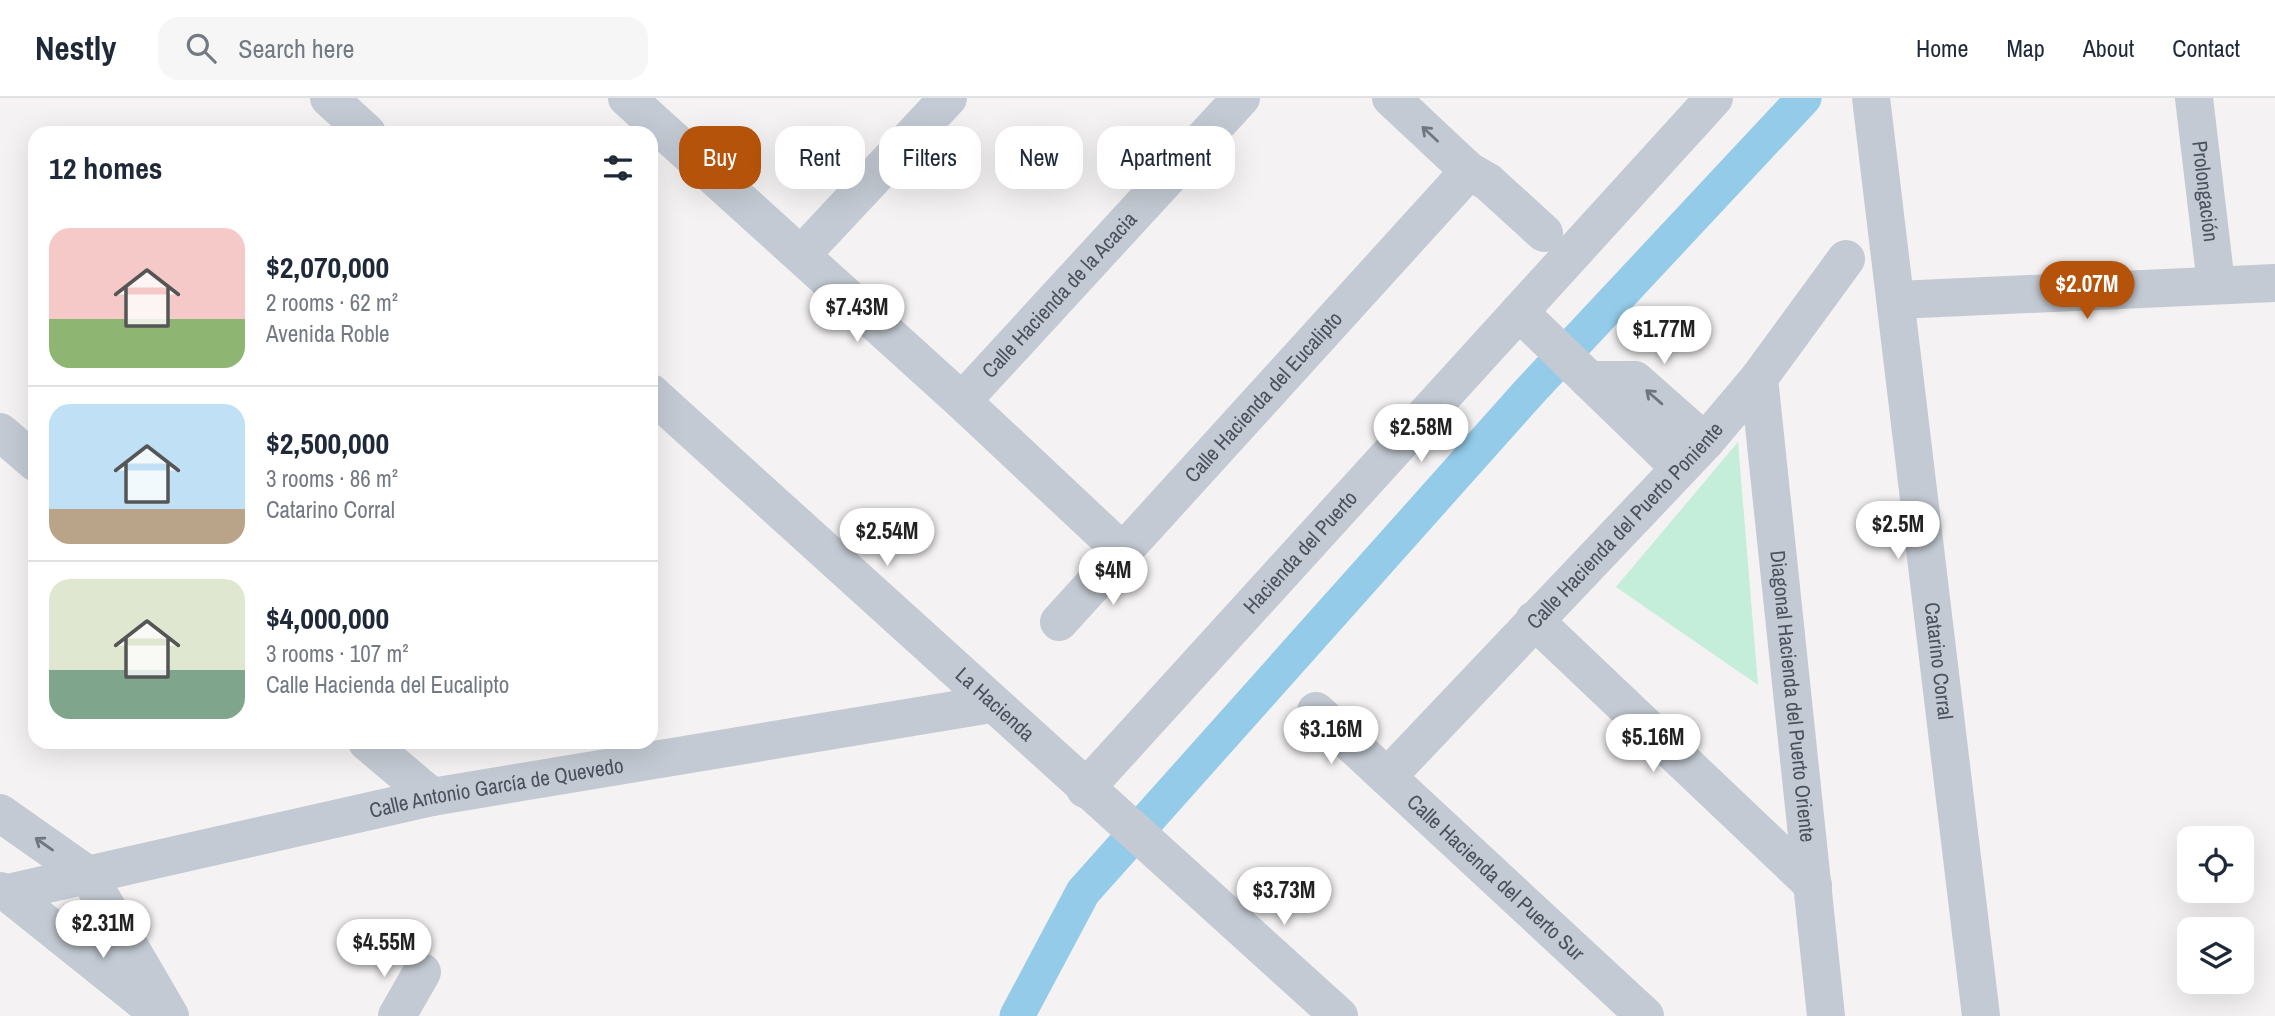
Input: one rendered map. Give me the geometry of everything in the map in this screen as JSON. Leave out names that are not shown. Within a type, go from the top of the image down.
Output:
[{"type":"street","points":[[328,98],[359,126]]},
{"type":"street","points":[[802,254],[948,98]]},
{"type":"street","name":"Calle Hacienda de la Acacia","points":[[962,401],[1241,98]]},
{"type":"street","points":[[1391,98],[1469,171],[1488,182],[1544,233]]},
{"type":"street","name":"Hacienda del Puerto","points":[[1086,790],[1714,98]]},
{"type":"street","name":"Catarino Corral","points":[[1871,98],[1981,1016]]},
{"type":"street","name":"Prolongación","points":[[2193,98],[2216,284]]},
{"type":"street","points":[[638,102],[1123,552]]},
{"type":"street","name":"Calle Hacienda del Eucalipto","points":[[1059,622],[1469,171]]},
{"type":"street","name":"Calle Hacienda del Puerto Poniente","points":[[1387,777],[1693,455],[1759,378],[1846,259]]},
{"type":"street","points":[[1897,300],[2275,283]]},
{"type":"street","points":[[1519,312],[1589,380],[1635,380],[1693,455]]},
{"type":"street","name":"Diagonal Hacienda del Puerto Oriente","points":[[1759,378],[1826,1016]]},
{"type":"street","name":"La Hacienda","points":[[658,399],[1190,882],[1330,1013]]},
{"type":"street","points":[[0,432],[28,456]]},
{"type":"street","points":[[1534,620],[1813,886]]},
{"type":"street","name":"Calle Antonio García de Quevedo","points":[[4,892],[432,797],[991,704]]},
{"type":"street","name":"Calle Hacienda del Puerto Sur","points":[[1316,711],[1645,1016]]},
{"type":"street","points":[[375,749],[432,797]]},
{"type":"street","points":[[0,813],[88,875],[170,1016]]},
{"type":"street","points":[[4,892],[161,1016]]},
{"type":"street","points":[[397,1016],[422,972]]},
{"type":"green space","points":[[1738,442],[1758,685],[1616,587]]},
{"type":"waterway","points":[[1017,1016],[1083,892],[1530,391],[1804,98]]}]
